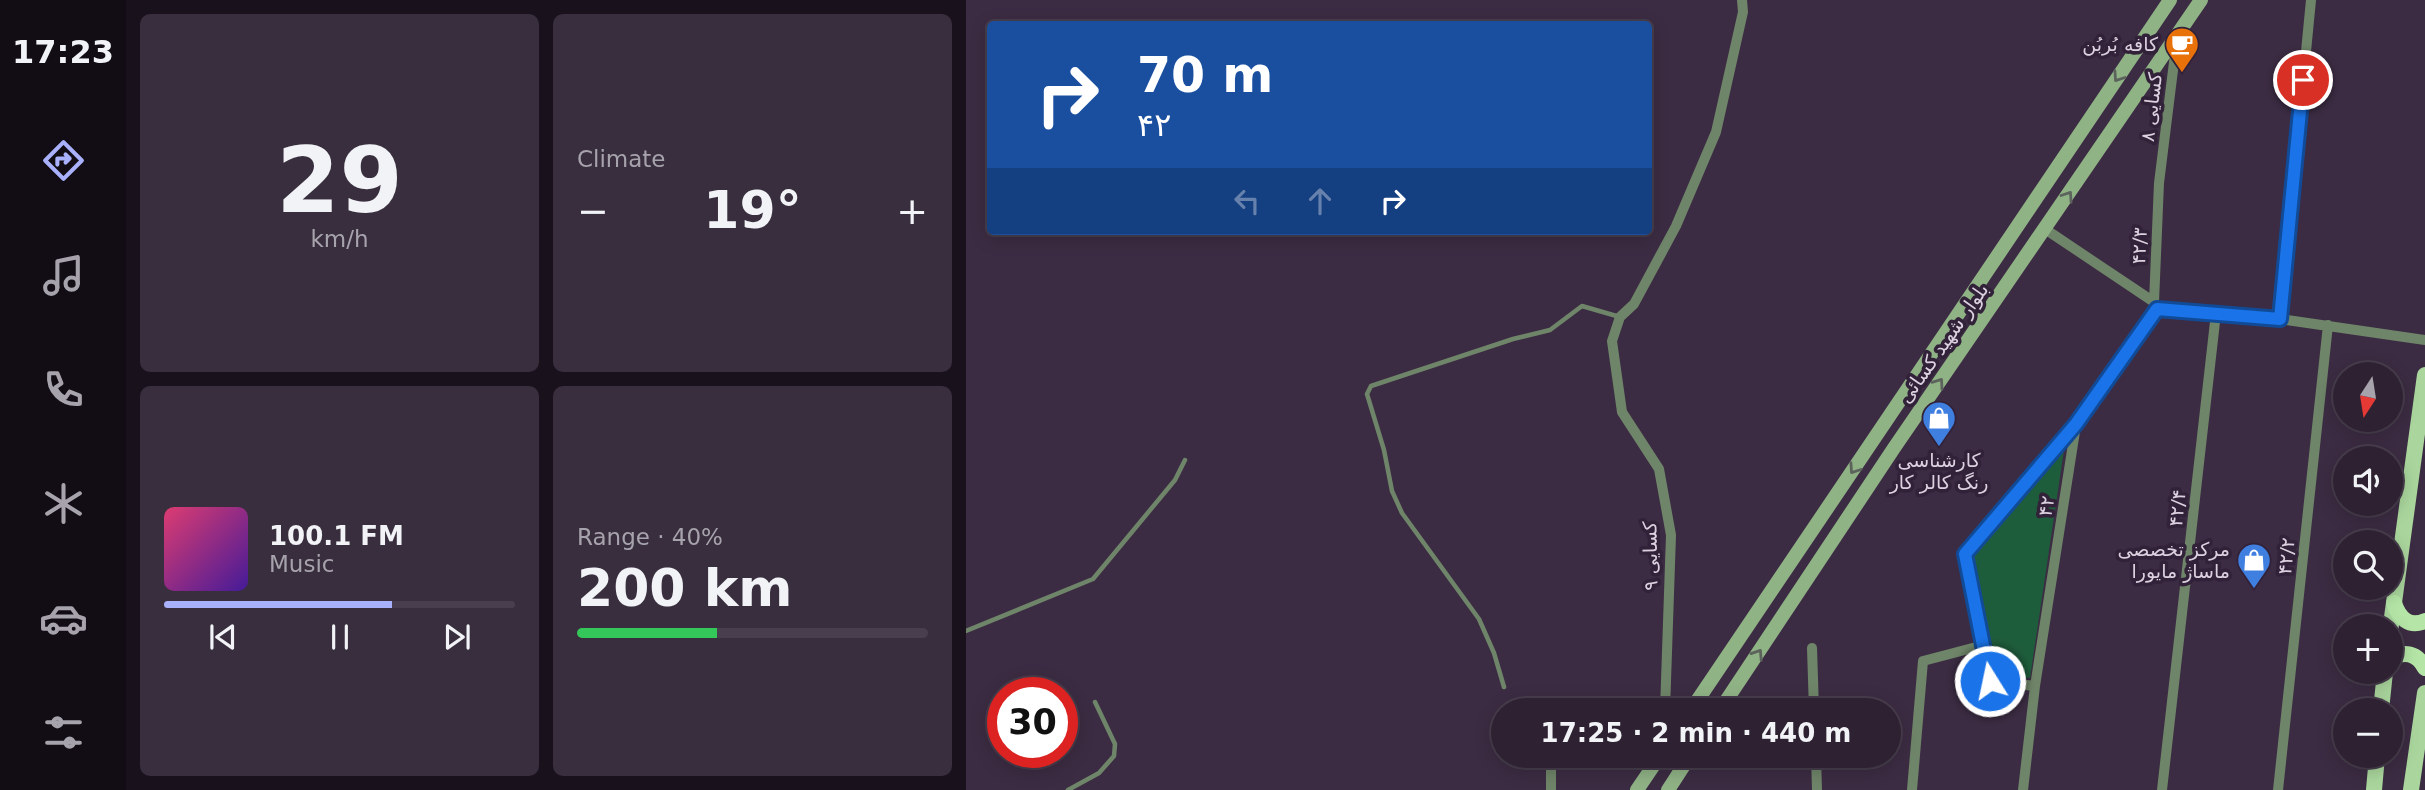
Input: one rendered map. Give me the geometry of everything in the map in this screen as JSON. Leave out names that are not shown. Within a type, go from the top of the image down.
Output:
[{"type":"highway","points":[[2394,603],[2400,617],[2406,621],[2425,621]]},
{"type":"highway","points":[[2403,654],[2416,657],[2425,668]]},
{"type":"main road","name":"بلوار شهید کسائی","points":[[1699,698],[2170,0]]},
{"type":"main road","name":"بلوار شهید کسائی","points":[[1728,698],[1894,448],[2201,0]]},
{"type":"main road","points":[[2392,614],[2425,375]]},
{"type":"main road","points":[[1877,436],[1894,448]]},
{"type":"main road","points":[[2411,790],[2425,693]]},
{"type":"main road","points":[[1637,790],[1652,768]]},
{"type":"main road","points":[[1668,790],[1682,768]]},
{"type":"main road","points":[[2374,790],[2376,768]]},
{"type":"street","points":[[1620,317],[1634,304],[1676,226],[1716,132],[1742,12],[1742,0]]},
{"type":"street","points":[[2280,319],[2311,0]]},
{"type":"street","name":"۸ کسایی","points":[[2159,183],[2177,36]]},
{"type":"street","name":"۴۲/۳","points":[[2155,305],[2159,183]]},
{"type":"street","points":[[2045,229],[2122,279],[2155,305],[2328,325],[2425,341]]},
{"type":"street","points":[[2076,424],[2155,305]]},
{"type":"street","name":"۴۲/۴","points":[[2162,790],[2216,313]]},
{"type":"street","name":"۹ کسایی","points":[[1620,317],[1612,341],[1622,412],[1659,469],[1671,535],[1665,698]]},
{"type":"street","name":"۴۲/۲","points":[[2278,790],[2328,325]]},
{"type":"street","name":"۴۲","points":[[2035,686],[1990,681],[1965,554],[2076,424]]},
{"type":"street","name":"۴۲","points":[[2023,790],[2035,686],[2076,424]]},
{"type":"street","points":[[1912,790],[1923,661],[1983,645]]},
{"type":"street","points":[[1812,648],[1814,698]]},
{"type":"street","points":[[1551,790],[1552,768]]},
{"type":"street","points":[[1816,768],[1817,790]]},
{"type":"lane","points":[[1504,687],[1494,653],[1479,619],[1402,513],[1392,491],[1368,390],[1371,386],[1550,330],[1582,306],[1620,317]]},
{"type":"lane","points":[[966,631],[1093,579],[1175,480],[1185,460]]},
{"type":"lane","points":[[1068,790],[1099,773],[1114,756],[1115,744],[1095,702]]},
{"type":"green space","points":[[2064,450],[2030,678],[1996,677],[1971,555]]},
{"type":"place","name":"کافه بُربُن","points":[[2182,74]]},
{"type":"place","name":"کارشناسی رنگ کالر کار","points":[[1939,448]]},
{"type":"place","name":"مرکز تخصصی ماساژ مایورا","points":[[2254,590]]},
{"type":"route","points":[[1990,681],[1965,554],[2076,424],[2157,309],[2280,319],[2303,80]]}]
